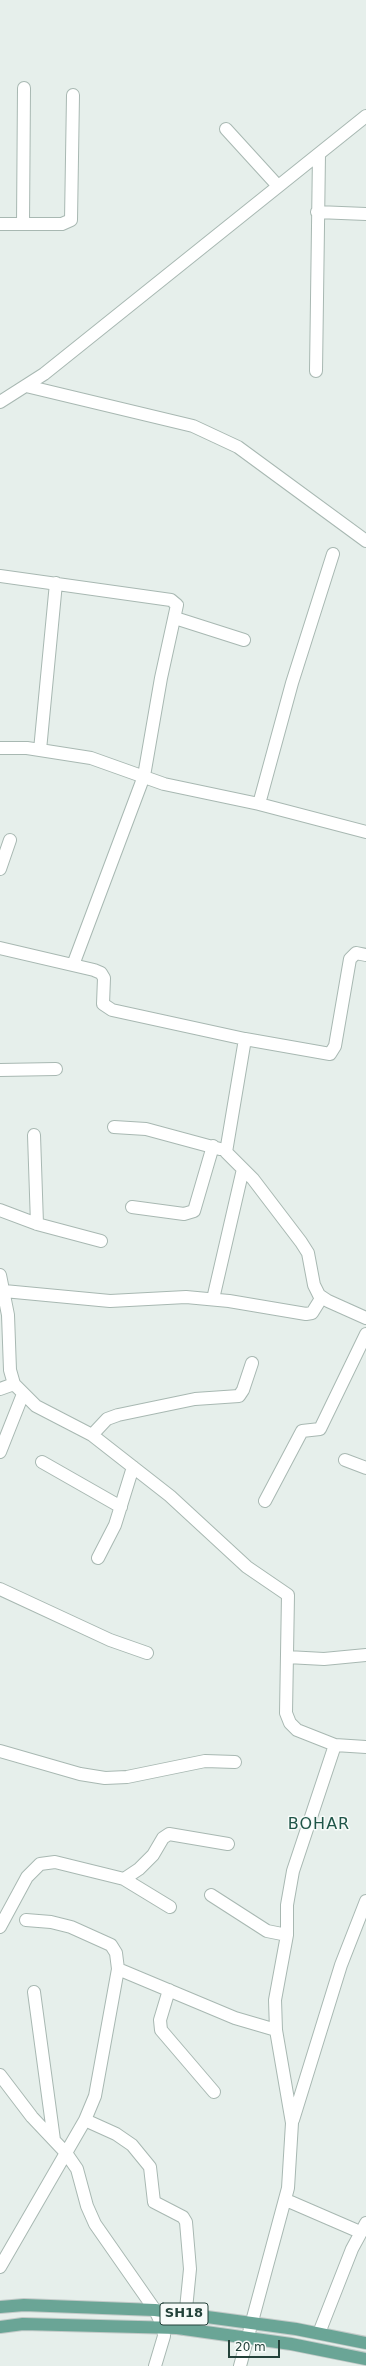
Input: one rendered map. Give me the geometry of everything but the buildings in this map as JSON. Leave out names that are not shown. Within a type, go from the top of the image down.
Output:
[{"type":"main road","name":"SH18","points":[[0,2307],[24,2304],[155,2310],[319,2333],[366,2343]]},
{"type":"main road","name":"SH18","points":[[0,2327],[23,2324],[163,2327],[248,2338],[366,2359]]},
{"type":"street","points":[[23,224],[24,88]]},
{"type":"street","points":[[0,224],[62,224],[70,220],[73,95]]},
{"type":"street","points":[[0,402],[44,374],[366,116]]},
{"type":"street","points":[[226,129],[278,186]]},
{"type":"street","points":[[316,371],[319,154]]},
{"type":"street","points":[[317,212],[366,214]]},
{"type":"street","points":[[26,386],[200,429],[238,446],[366,541]]},
{"type":"street","points":[[259,804],[292,683],[333,554]]},
{"type":"street","points":[[0,576],[171,600],[177,605],[161,678],[144,776],[73,965]]},
{"type":"street","points":[[40,750],[56,583]]},
{"type":"street","points":[[174,618],[244,640]]},
{"type":"street","points":[[0,748],[40,750],[91,758],[188,790],[259,804],[366,832]]},
{"type":"street","points":[[0,869],[10,840]]},
{"type":"street","points":[[0,948],[101,973],[104,978],[103,1004],[112,1010],[246,1039],[330,1054],[335,1046],[350,959],[356,953],[366,955]]},
{"type":"street","points":[[226,1152],[246,1039]]},
{"type":"street","points":[[0,1070],[56,1069]]},
{"type":"street","points":[[114,1127],[146,1129],[213,1146],[226,1152],[243,1169],[302,1242],[312,1265],[314,1285],[322,1297],[366,1318]]},
{"type":"street","points":[[34,1135],[37,1224]]},
{"type":"street","points":[[132,1207],[184,1214],[194,1210],[213,1146]]},
{"type":"street","points":[[213,1299],[243,1169]]},
{"type":"street","points":[[0,1210],[37,1224],[101,1241]]},
{"type":"street","points":[[0,1274],[4,1291],[4,1314],[10,1370],[14,1384],[36,1406],[92,1434],[170,1496],[247,1568],[288,1595],[286,1713],[290,1723],[297,1730],[308,1736],[335,1745],[366,1747]]},
{"type":"street","points":[[4,1291],[110,1301],[186,1297],[213,1299],[306,1314],[312,1313],[322,1297]]},
{"type":"street","points":[[264,1501],[302,1431],[320,1429],[366,1334]]},
{"type":"street","points":[[92,1434],[107,1420],[118,1415],[195,1399],[238,1396],[244,1390],[252,1363]]},
{"type":"street","points":[[0,1390],[14,1384]]},
{"type":"street","points":[[0,1452],[23,1394]]},
{"type":"street","points":[[344,1460],[366,1468]]},
{"type":"street","points":[[42,1462],[120,1507]]},
{"type":"street","points":[[98,1558],[110,1538],[133,1467]]},
{"type":"street","points":[[0,1589],[110,1640],[147,1653]]},
{"type":"street","points":[[287,1657],[324,1659],[366,1655]]},
{"type":"street","points":[[292,2123],[276,2030],[275,2000],[287,1935],[287,1905],[293,1871],[335,1745]]},
{"type":"street","points":[[0,1750],[80,1774],[105,1778],[127,1777],[205,1761],[235,1762]]},
{"type":"street","points":[[124,1879],[139,1869],[153,1855],[164,1838],[170,1834],[228,1844]]},
{"type":"street","points":[[0,1927],[27,1877],[40,1864],[55,1862],[124,1879],[170,1907]]},
{"type":"street","points":[[211,1895],[267,1931],[287,1935]]},
{"type":"street","points":[[240,2366],[286,2200],[292,2123],[341,1964],[366,1901]]},
{"type":"street","points":[[0,2268],[85,2120],[95,2096],[102,2066],[118,1969],[116,1952],[111,1945],[71,1927],[51,1922],[26,1920]]},
{"type":"street","points":[[118,1969],[235,2018],[276,2030]]},
{"type":"street","points":[[169,1990],[160,2026],[214,2092]]},
{"type":"street","points":[[34,1992],[54,2140]]},
{"type":"street","points":[[0,2075],[32,2117],[66,2153],[77,2169],[87,2206],[95,2224],[155,2310],[163,2327],[162,2344],[155,2366]]},
{"type":"street","points":[[85,2120],[116,2134],[132,2145],[150,2167],[154,2202],[183,2217],[186,2222],[190,2269],[184,2329]]},
{"type":"street","points":[[286,2200],[363,2227],[319,2333]]},
{"type":"district","name":"BOHAR","points":[[319,1825]]}]
